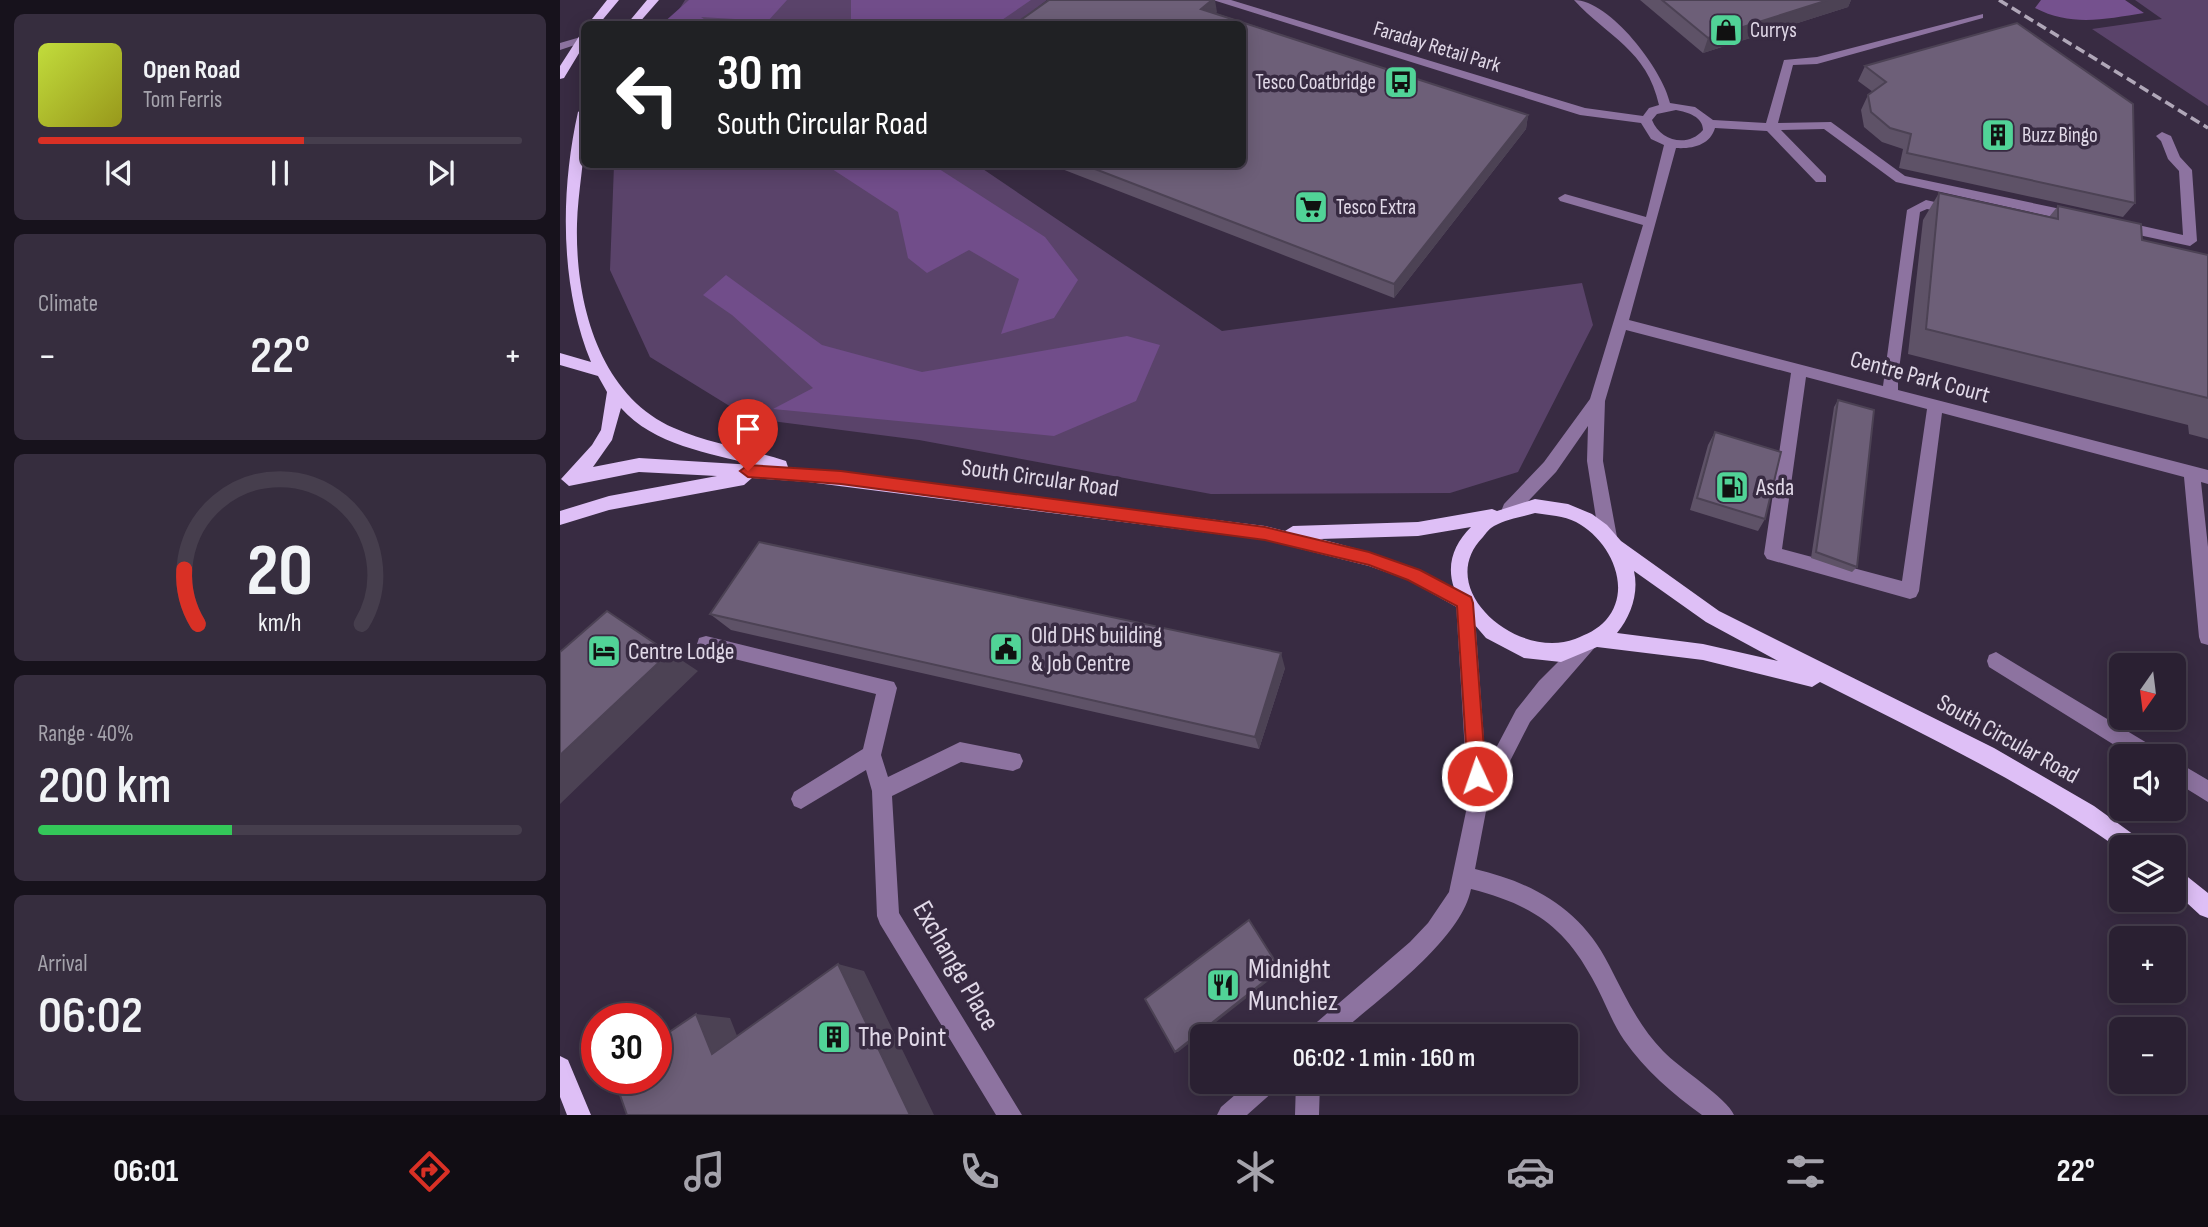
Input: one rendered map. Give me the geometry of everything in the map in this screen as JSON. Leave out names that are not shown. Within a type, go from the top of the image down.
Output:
[{"type":"main road","points":[[596,21],[613,0]]},
{"type":"main road","points":[[635,21],[653,0]]},
{"type":"main road","points":[[560,75],[581,43]]},
{"type":"main road","name":"South Circular Road","points":[[581,125],[569,176],[566,231],[569,285],[584,333],[600,371],[636,413],[689,440],[808,475]]},
{"type":"main road","points":[[560,359],[600,371]]},
{"type":"main road","points":[[565,481],[599,449],[613,423],[615,390]]},
{"type":"main road","name":"South Circular Road","points":[[565,481],[639,464],[775,472],[1265,533],[1369,559],[1414,575],[1465,603]]},
{"type":"main road","points":[[560,518],[609,503],[775,472]]},
{"type":"main road","points":[[1535,506],[1561,509],[1587,519],[1611,541],[1623,559],[1628,584],[1624,608],[1610,630],[1592,642],[1560,652],[1530,650],[1502,640],[1480,624],[1465,603],[1458,573],[1460,556],[1470,535],[1503,512],[1535,506]]},
{"type":"main road","name":"South Circular Road","points":[[1265,533],[1382,532],[1503,512]]},
{"type":"main road","name":"South Circular Road","points":[[1611,541],[1666,586],[1725,624],[1849,689],[1927,723],[2043,784],[2117,835]]},
{"type":"main road","name":"South Circular Road","points":[[1592,642],[1703,652],[1849,689]]},
{"type":"main road","points":[[2186,888],[2208,907]]},
{"type":"main road","points":[[560,1068],[579,1115]]},
{"type":"street","name":"Faraday Retail Park","points":[[1219,0],[1584,112],[1646,120]]},
{"type":"street","points":[[1580,0],[1647,59],[1663,86],[1665,107]]},
{"type":"street","points":[[1771,128],[1788,62],[1817,60],[1979,16]]},
{"type":"street","points":[[560,47],[581,39]]},
{"type":"street","points":[[1709,124],[1710,131],[1701,141],[1690,144],[1671,143],[1651,133],[1646,120],[1653,111],[1665,107],[1692,110],[1709,124],[1771,128],[1827,125],[1901,179],[2190,241],[2185,170],[2174,159],[2167,139],[2162,136]]},
{"type":"street","points":[[1771,128],[1821,179]]},
{"type":"street","points":[[1611,541],[1595,461],[1597,401],[1651,223],[1671,143]]},
{"type":"street","points":[[1565,198],[1651,223]]},
{"type":"street","points":[[1891,395],[1891,377],[1914,210],[1926,204],[1967,213]]},
{"type":"street","name":"Centre Park Court","points":[[1621,323],[2200,475]]},
{"type":"street","points":[[1799,370],[1773,554],[1910,591],[1935,407]]},
{"type":"street","points":[[1503,512],[1550,467],[1597,401]]},
{"type":"street","points":[[2200,475],[2208,636]]},
{"type":"street","points":[[1332,1024],[1433,934],[1454,908],[1465,877],[1478,802],[1465,603]]},
{"type":"street","points":[[1478,802],[1524,716],[1546,687],[1592,642]]},
{"type":"street","points":[[706,644],[887,688],[871,755],[801,799]]},
{"type":"street","points":[[1996,661],[2131,744]]},
{"type":"street","points":[[882,791],[960,752],[1013,761]]},
{"type":"street","name":"Exchange Place","points":[[871,755],[882,791],[888,916],[1010,1115]]},
{"type":"street","points":[[2186,778],[2208,792]]},
{"type":"street","points":[[1465,877],[1514,888],[1537,899],[1552,911],[1584,947],[1623,1018],[1642,1045],[1679,1083],[1722,1115]]},
{"type":"street","points":[[1228,1115],[1253,1094]]},
{"type":"street","points":[[1307,1094],[1307,1115]]},
{"type":"shaded area","points":[[685,0],[1047,0],[1020,21],[672,21]]},
{"type":"shaded area","points":[[689,0],[787,0],[768,21],[701,17],[707,21],[665,21]]},
{"type":"shaded area","points":[[851,0],[1031,0],[1000,21],[851,20]]},
{"type":"shaded area","points":[[2041,0],[2125,0],[2144,13],[2075,20],[2035,8]]},
{"type":"shaded area","points":[[2135,0],[2208,0],[2208,106],[2092,29],[2162,19]]},
{"type":"shaded area","points":[[614,168],[981,168],[1222,331],[1582,283],[1593,325],[1518,472],[1450,493],[1211,494],[919,440],[749,418],[650,357],[610,270]]},
{"type":"shaded area","points":[[831,168],[938,168],[1045,237],[1078,280],[1054,318],[1001,334],[1019,279],[969,250],[927,273],[908,258],[898,212]]},
{"type":"shaded area","points":[[726,275],[822,345],[922,372],[1127,336],[1160,345],[1136,401],[1054,436],[773,409],[813,388],[732,315],[703,295]]},
{"type":"building","name":"Tesco Extra","points":[[1049,0],[1212,0],[1201,9],[1238,21],[1019,21]]},
{"type":"building","points":[[1662,0],[1828,0],[1708,38]]},
{"type":"building","name":"Buzz Bingo","points":[[2017,23],[2133,104],[2135,203],[1907,153],[1911,134],[1890,128],[1871,112],[1868,95],[1886,82],[1865,66]]},
{"type":"building","name":"Tesco Extra","points":[[1246,24],[1528,115],[1394,284],[1092,168],[1246,168]]},
{"type":"building","points":[[1939,193],[2058,219],[2058,206],[2141,224],[2142,240],[2208,255],[2208,398],[1926,329]]},
{"type":"building","points":[[1838,400],[1874,410],[1857,567],[1816,552]]},
{"type":"building","name":"Asda","points":[[1715,432],[1781,452],[1765,519],[1697,498]]},
{"type":"building","name":"Old DHS building & Job Centre","points":[[759,542],[1281,653],[1255,737],[710,614]]},
{"type":"building","points":[[607,611],[669,653],[560,755],[560,652]]},
{"type":"building","points":[[1249,920],[1280,969],[1210,1024],[1190,1024],[1190,1040],[1175,1052],[1145,999]]},
{"type":"building","name":"The Point","points":[[838,964],[910,1115],[627,1115],[620,1094],[672,1094],[672,1030],[696,1014],[712,1054]]},
{"type":"railway","points":[[1999,0],[2208,128]]},
{"type":"place","name":"Currys","points":[[1726,30]]},
{"type":"place","name":"Tesco Coatbridge","points":[[1401,82]]},
{"type":"place","name":"Buzz Bingo","points":[[1998,135]]},
{"type":"place","name":"Tesco Extra","points":[[1311,207]]},
{"type":"place","name":"Asda","points":[[1732,487]]},
{"type":"place","name":"Old DHS building & Job Centre","points":[[1006,649]]},
{"type":"place","name":"Centre Lodge","points":[[604,651]]},
{"type":"place","name":"Midnight Munchiez","points":[[1223,985]]},
{"type":"place","name":"The Point","points":[[834,1037]]},
{"type":"route","points":[[748,471],[841,478],[1265,533],[1369,559],[1414,575],[1465,603],[1477,776]]}]
